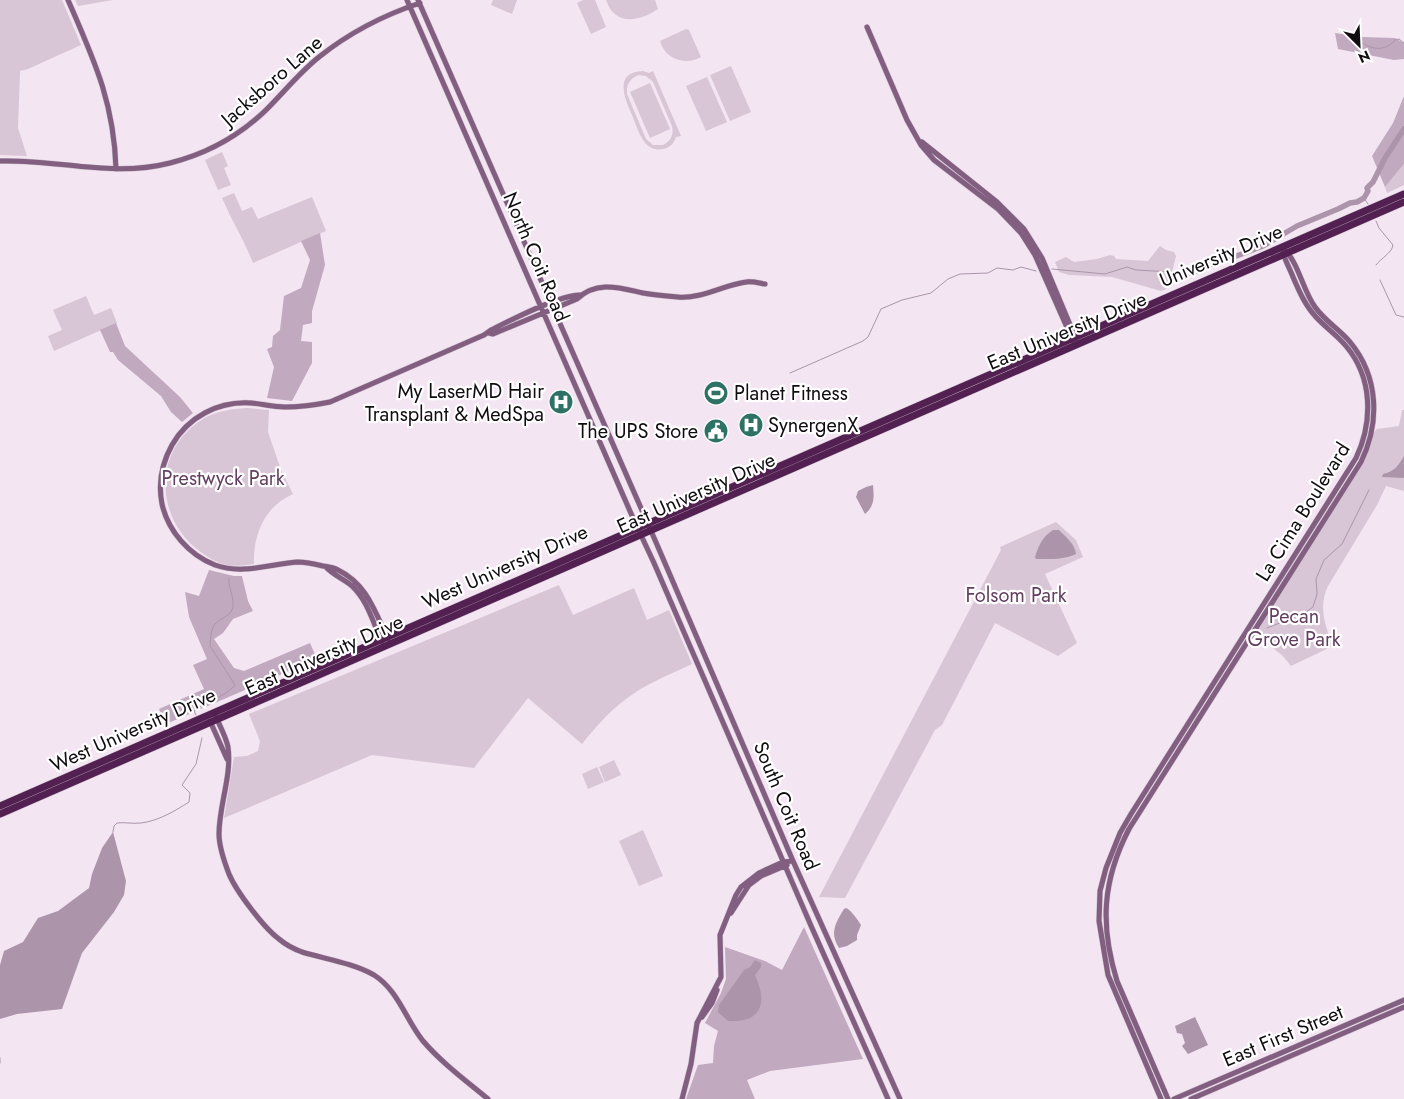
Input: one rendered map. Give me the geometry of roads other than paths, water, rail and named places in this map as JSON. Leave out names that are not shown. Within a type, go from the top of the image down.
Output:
[{"type":"highway","name":"University Drive","points":[[637,527],[1404,194]]},
{"type":"highway","name":"East University Drive","points":[[0,814],[212,717],[387,645],[1404,202]]},
{"type":"highway","name":"West University Drive","points":[[0,806],[212,717],[384,638],[637,527]]},
{"type":"street","points":[[68,0],[106,93],[114,133],[116,169]]},
{"type":"street","name":"North Coit Road","points":[[407,0],[637,527]]},
{"type":"street","name":"Jacksboro Lane","points":[[0,161],[116,169],[143,168],[171,163],[197,155],[229,139],[255,120],[320,56],[355,32],[419,2]]},
{"type":"street","name":"North Coit Road","points":[[419,2],[647,523]]},
{"type":"street","points":[[867,27],[907,120],[919,140],[998,202],[1024,229],[1042,258],[1076,345]]},
{"type":"street","points":[[452,103],[462,98]]},
{"type":"street","points":[[455,109],[464,104]]},
{"type":"street","points":[[506,226],[515,222]]},
{"type":"street","name":"La Cima Boulevard","points":[[1168,1099],[1112,966],[1106,926],[1109,880],[1128,829],[1361,462],[1373,427],[1370,396],[1364,366],[1308,307],[1282,247]]},
{"type":"street","points":[[489,333],[493,334],[554,309],[592,290],[616,286],[654,295],[680,297],[712,292],[747,282],[765,284]]},
{"type":"street","points":[[387,645],[374,606],[364,591],[347,575],[332,567],[297,562],[250,569],[232,569],[215,565],[200,558],[188,548],[174,532],[167,520],[161,494],[163,466],[177,436],[196,418],[224,405],[251,403],[284,407],[304,407],[330,402],[489,333],[491,330],[542,306],[575,294],[582,295]]},
{"type":"street","points":[[574,380],[583,376]]},
{"type":"street","name":"La Cima Boulevard","points":[[1161,1099],[1108,975],[1099,921],[1100,891],[1106,868],[1120,833],[1131,814],[1356,458],[1367,426],[1370,396]]},
{"type":"street","points":[[1367,426],[1373,427]]},
{"type":"street","points":[[600,439],[608,435]]},
{"type":"street","name":"South Coit Road","points":[[647,523],[792,861],[900,1099]]},
{"type":"street","name":"South Coit Road","points":[[637,527],[672,602],[784,864],[888,1099]]},
{"type":"street","points":[[672,602],[680,598]]},
{"type":"street","points":[[212,717],[227,759],[227,777],[219,831],[222,854],[233,883],[272,933],[283,942],[300,951],[364,970],[383,982],[393,992],[411,1025],[440,1060],[488,1099]]},
{"type":"street","points":[[728,734],[737,730]]},
{"type":"street","points":[[748,780],[756,776]]},
{"type":"street","points":[[682,1099],[692,1064],[697,1023],[721,977],[720,936],[736,895],[742,887],[758,876],[792,861]]},
{"type":"street","name":"East First Street","points":[[1174,1099],[1404,1000]]},
{"type":"street","name":"East First Street","points":[[1191,1099],[1404,1007]]},
{"type":"waterway","points":[[1363,43],[1376,48],[1388,46],[1399,39],[1404,43]]},
{"type":"waterway","points":[[1231,258],[1263,246],[1297,226],[1364,198],[1368,191],[1367,188],[1373,182],[1385,158],[1404,129]]},
{"type":"waterway","points":[[1364,198],[1368,204]]},
{"type":"waterway","points":[[1376,221],[1379,228],[1393,245],[1391,251],[1376,265]]},
{"type":"waterway","points":[[1052,269],[1105,274],[1127,267],[1136,270],[1192,275],[1218,264]]},
{"type":"waterway","points":[[790,373],[863,341],[868,337],[881,309],[902,300],[931,293],[948,279],[960,274],[988,273],[997,268],[1013,270],[1021,267],[1036,271]]},
{"type":"waterway","points":[[1380,280],[1396,315],[1404,317]]},
{"type":"waterway","points":[[1267,628],[1305,613],[1313,607],[1317,594],[1316,579],[1324,560],[1342,544],[1369,490]]},
{"type":"waterway","points":[[196,715],[194,711],[226,693],[235,685],[210,646],[214,625],[229,614],[232,609],[233,602],[229,578]]},
{"type":"waterway","points":[[113,832],[114,826],[117,823],[138,823],[154,820],[189,802],[190,793],[182,785],[196,764],[202,738]]},
{"type":"waterway","points":[[0,1058],[0,1063]]},
{"type":"place","name":"Planet Fitness","points":[[716,393]]},
{"type":"place","name":"My LaserMD Hair Transplant & MedSpa","points":[[561,402]]},
{"type":"place","name":"SynergenX","points":[[751,425]]},
{"type":"place","name":"The UPS Store","points":[[716,431]]},
{"type":"park label","name":"Prestwyck Park","points":[[223,478]]},
{"type":"park label","name":"Folsom Park","points":[[1016,595]]},
{"type":"park label","name":"Pecan Grove Park","points":[[1294,628]]}]
